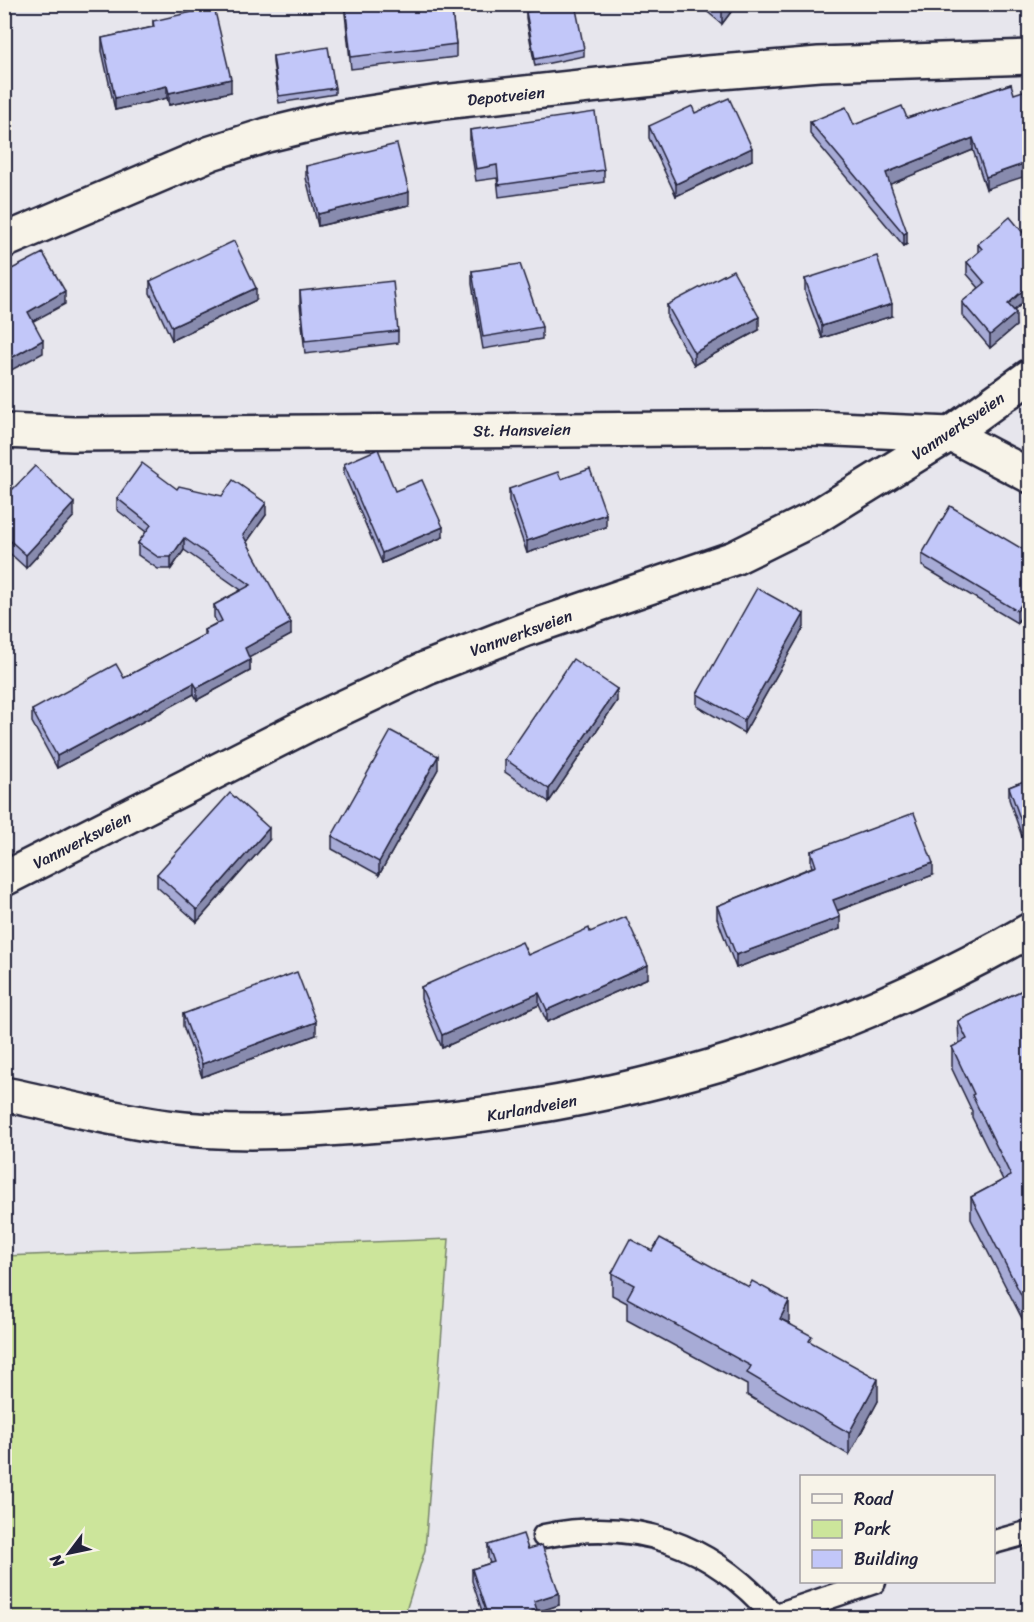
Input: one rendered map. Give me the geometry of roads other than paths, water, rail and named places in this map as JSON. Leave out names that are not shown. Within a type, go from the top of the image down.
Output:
[{"type":"street","name":"Depotveien","points":[[4,241],[211,153],[267,135],[337,118],[435,104],[708,74],[830,64],[1029,57]]},
{"type":"street","name":"Vannverksveien","points":[[4,879],[325,716],[427,668],[524,630],[734,558],[811,520],[950,434],[1029,376]]},
{"type":"street","name":"St. Hansveien","points":[[4,431],[73,434],[814,428],[950,434],[1029,476]]},
{"type":"street","name":"Kurlandveien","points":[[4,1094],[168,1127],[213,1130],[302,1132],[468,1118],[629,1089],[789,1043],[911,992],[1029,930]]},
{"type":"lane","points":[[544,1536],[573,1530],[639,1531],[672,1542],[717,1564],[759,1599],[770,1616],[868,1583]]},
{"type":"lane","points":[[995,1541],[1029,1532]]}]
